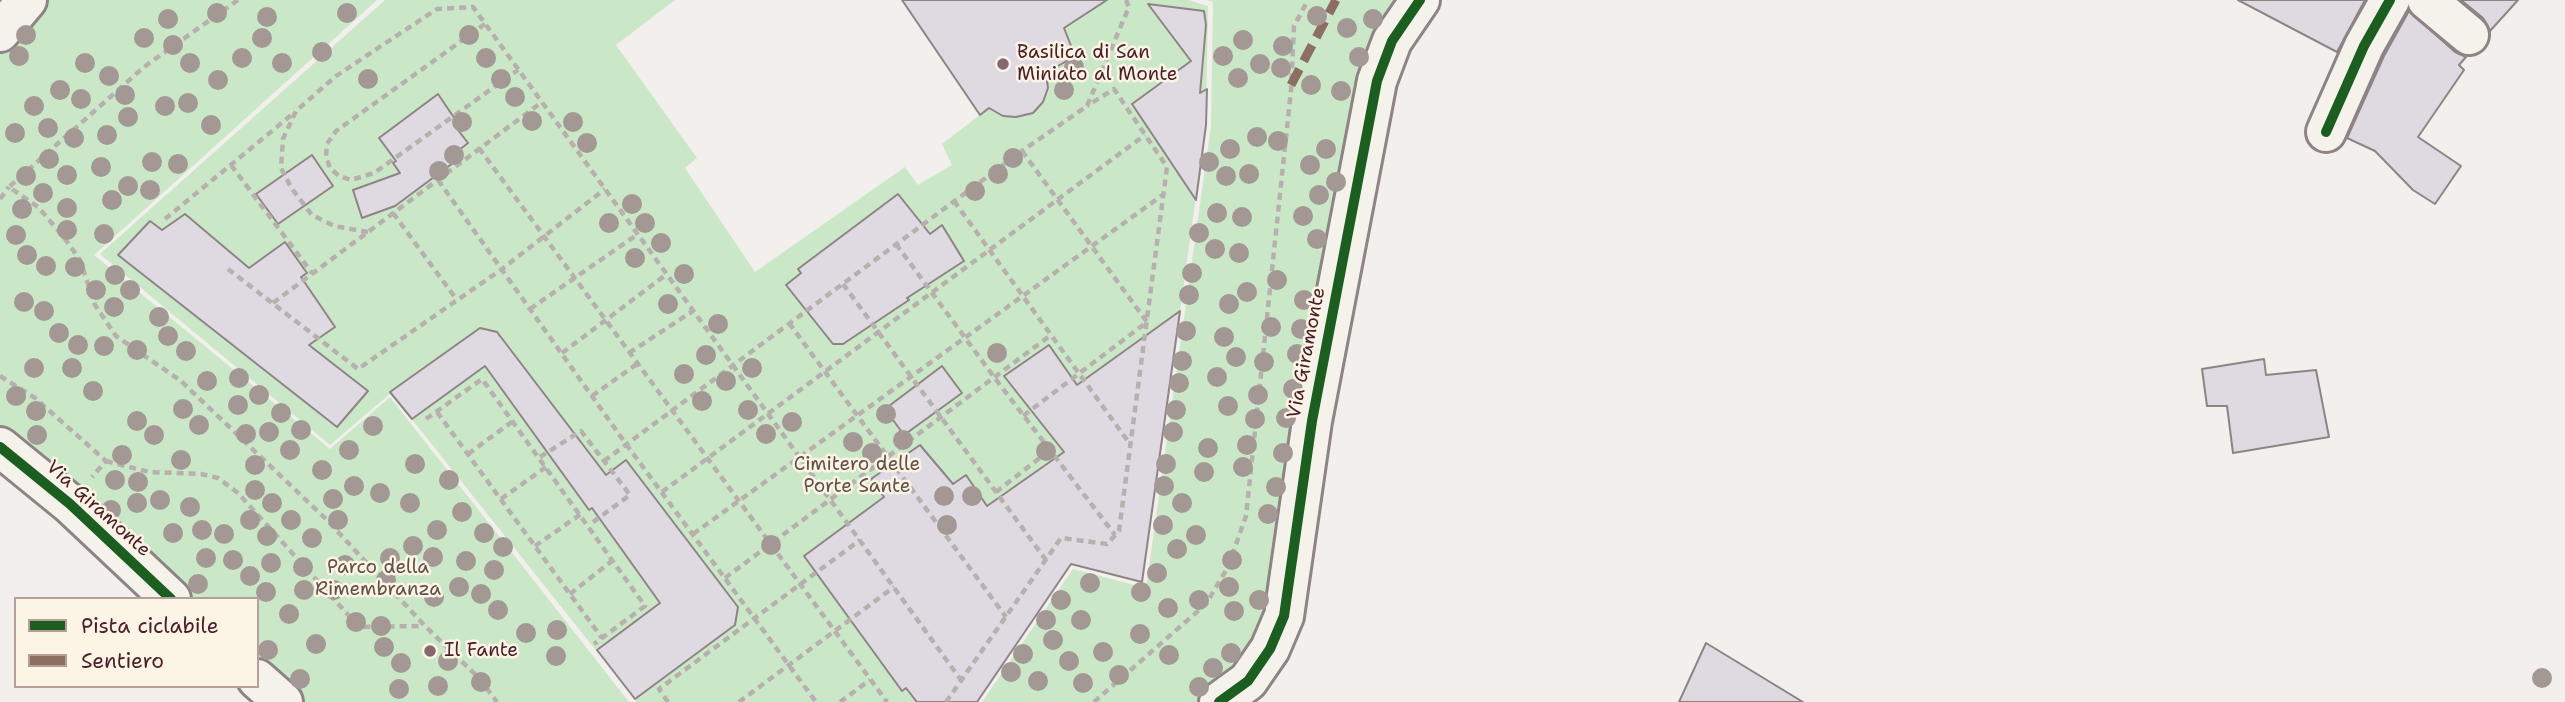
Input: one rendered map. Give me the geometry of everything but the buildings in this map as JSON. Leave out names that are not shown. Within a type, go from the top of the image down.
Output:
[{"type":"street","points":[[0,32],[27,0]]},
{"type":"street","name":"Via Giramonte","points":[[1219,702],[1248,681],[1269,649],[1284,616],[1312,421],[1377,81],[1392,41],[1420,0]]},
{"type":"street","points":[[2326,132],[2364,46],[2390,0]]},
{"type":"street","points":[[2427,0],[2469,35]]},
{"type":"street","name":"Via Giramonte","points":[[0,447],[70,504],[169,597]]},
{"type":"street","points":[[259,681],[283,702]]},
{"type":"path","points":[[0,199],[9,187],[144,67],[238,0]]},
{"type":"path","points":[[1126,0],[1129,7]]},
{"type":"path","points":[[1087,106],[1133,0]]},
{"type":"path","points":[[1094,702],[1206,604],[1228,567],[1247,516],[1291,90],[1294,26],[1308,0]]},
{"type":"path","points":[[165,219],[336,76],[437,9],[473,7],[961,680]]},
{"type":"path","points":[[485,24],[336,131],[327,144],[326,156],[330,168],[339,176],[351,180],[374,173],[519,70]]},
{"type":"path","points":[[604,461],[1022,151],[1114,89],[1167,167],[1119,531],[1107,544],[1061,538],[946,702]]},
{"type":"path","points":[[273,303],[542,102]]},
{"type":"path","points":[[296,111],[283,139],[281,168],[292,189],[312,215],[334,226],[368,232]]},
{"type":"path","points":[[662,492],[1145,135]]},
{"type":"path","points":[[479,148],[887,702]]},
{"type":"path","points":[[1022,151],[1147,322]]},
{"type":"path","points":[[231,165],[312,273]]},
{"type":"path","points":[[438,180],[626,444],[816,702]]},
{"type":"path","points":[[9,187],[38,207],[63,236],[80,260],[95,304],[116,335],[181,380],[327,520],[425,626],[479,678],[497,702]]},
{"type":"path","points":[[228,269],[358,369],[502,269],[605,189]]},
{"type":"path","points":[[693,534],[1165,194]]},
{"type":"path","points":[[954,201],[1131,445]]},
{"type":"path","points":[[393,213],[457,300]]},
{"type":"path","points":[[530,309],[638,234]]},
{"type":"path","points":[[896,244],[993,377],[1115,535]]},
{"type":"path","points":[[562,353],[667,274]]},
{"type":"path","points":[[843,284],[1046,560]]},
{"type":"path","points":[[629,353],[693,311]]},
{"type":"path","points":[[1023,416],[1147,322]]},
{"type":"path","points":[[789,323],[1006,617]]},
{"type":"path","points":[[725,578],[1051,335]]},
{"type":"path","points":[[592,396],[638,364]]},
{"type":"path","points":[[0,376],[35,398],[106,461],[149,472],[201,474],[218,478],[238,493],[359,627],[425,626]]},
{"type":"path","points":[[426,419],[482,379],[646,606],[594,644]]},
{"type":"path","points":[[437,412],[603,638]]},
{"type":"path","points":[[468,454],[513,421]]},
{"type":"path","points":[[540,457],[580,431],[630,495],[589,525]]},
{"type":"path","points":[[996,492],[1049,450]]},
{"type":"path","points":[[70,504],[106,461]]},
{"type":"path","points":[[501,499],[546,467]]},
{"type":"path","points":[[535,546],[581,514]]},
{"type":"path","points":[[668,702],[659,689],[860,540]]},
{"type":"path","points":[[570,594],[614,559]]},
{"type":"path","points":[[739,702],[894,587]]},
{"type":"path","points":[[840,702],[870,680]]},
{"type":"green space","name":"Parco della Rimembranza","points":[[33,0],[377,0],[94,255],[330,449],[390,397],[629,702],[302,702],[259,663],[259,597],[185,597],[0,438],[0,40]]},
{"type":"green space","name":"Cimitero delle Porte Sante","points":[[385,0],[675,0],[616,45],[697,158],[685,168],[755,272],[905,167],[918,185],[952,165],[942,144],[989,108],[1003,116],[1016,117],[1033,113],[1043,102],[1048,89],[1046,73],[1075,56],[1064,28],[1098,6],[1095,0],[1188,0],[1208,6],[1206,125],[1142,582],[1071,564],[977,702],[637,702],[391,393],[330,445],[100,254]]},
{"type":"green space","points":[[1207,0],[1402,0],[1292,520],[1259,642],[1204,702],[982,702],[1073,569],[1146,588],[1211,126],[1213,2]]},
{"type":"marked path","points":[[1291,85],[1336,0]]},
{"type":"cycle path","points":[[1219,702],[1248,681],[1270,649],[1284,616],[1312,421],[1377,81],[1392,41],[1420,0]]},
{"type":"cycle path","points":[[2326,132],[2364,46],[2390,0]]},
{"type":"cycle path","points":[[0,447],[70,504],[169,597]]},
{"type":"place","name":"Basilica di San Miniato al Monte","points":[[1003,64]]},
{"type":"place","name":"Il Fante","points":[[430,651]]}]
